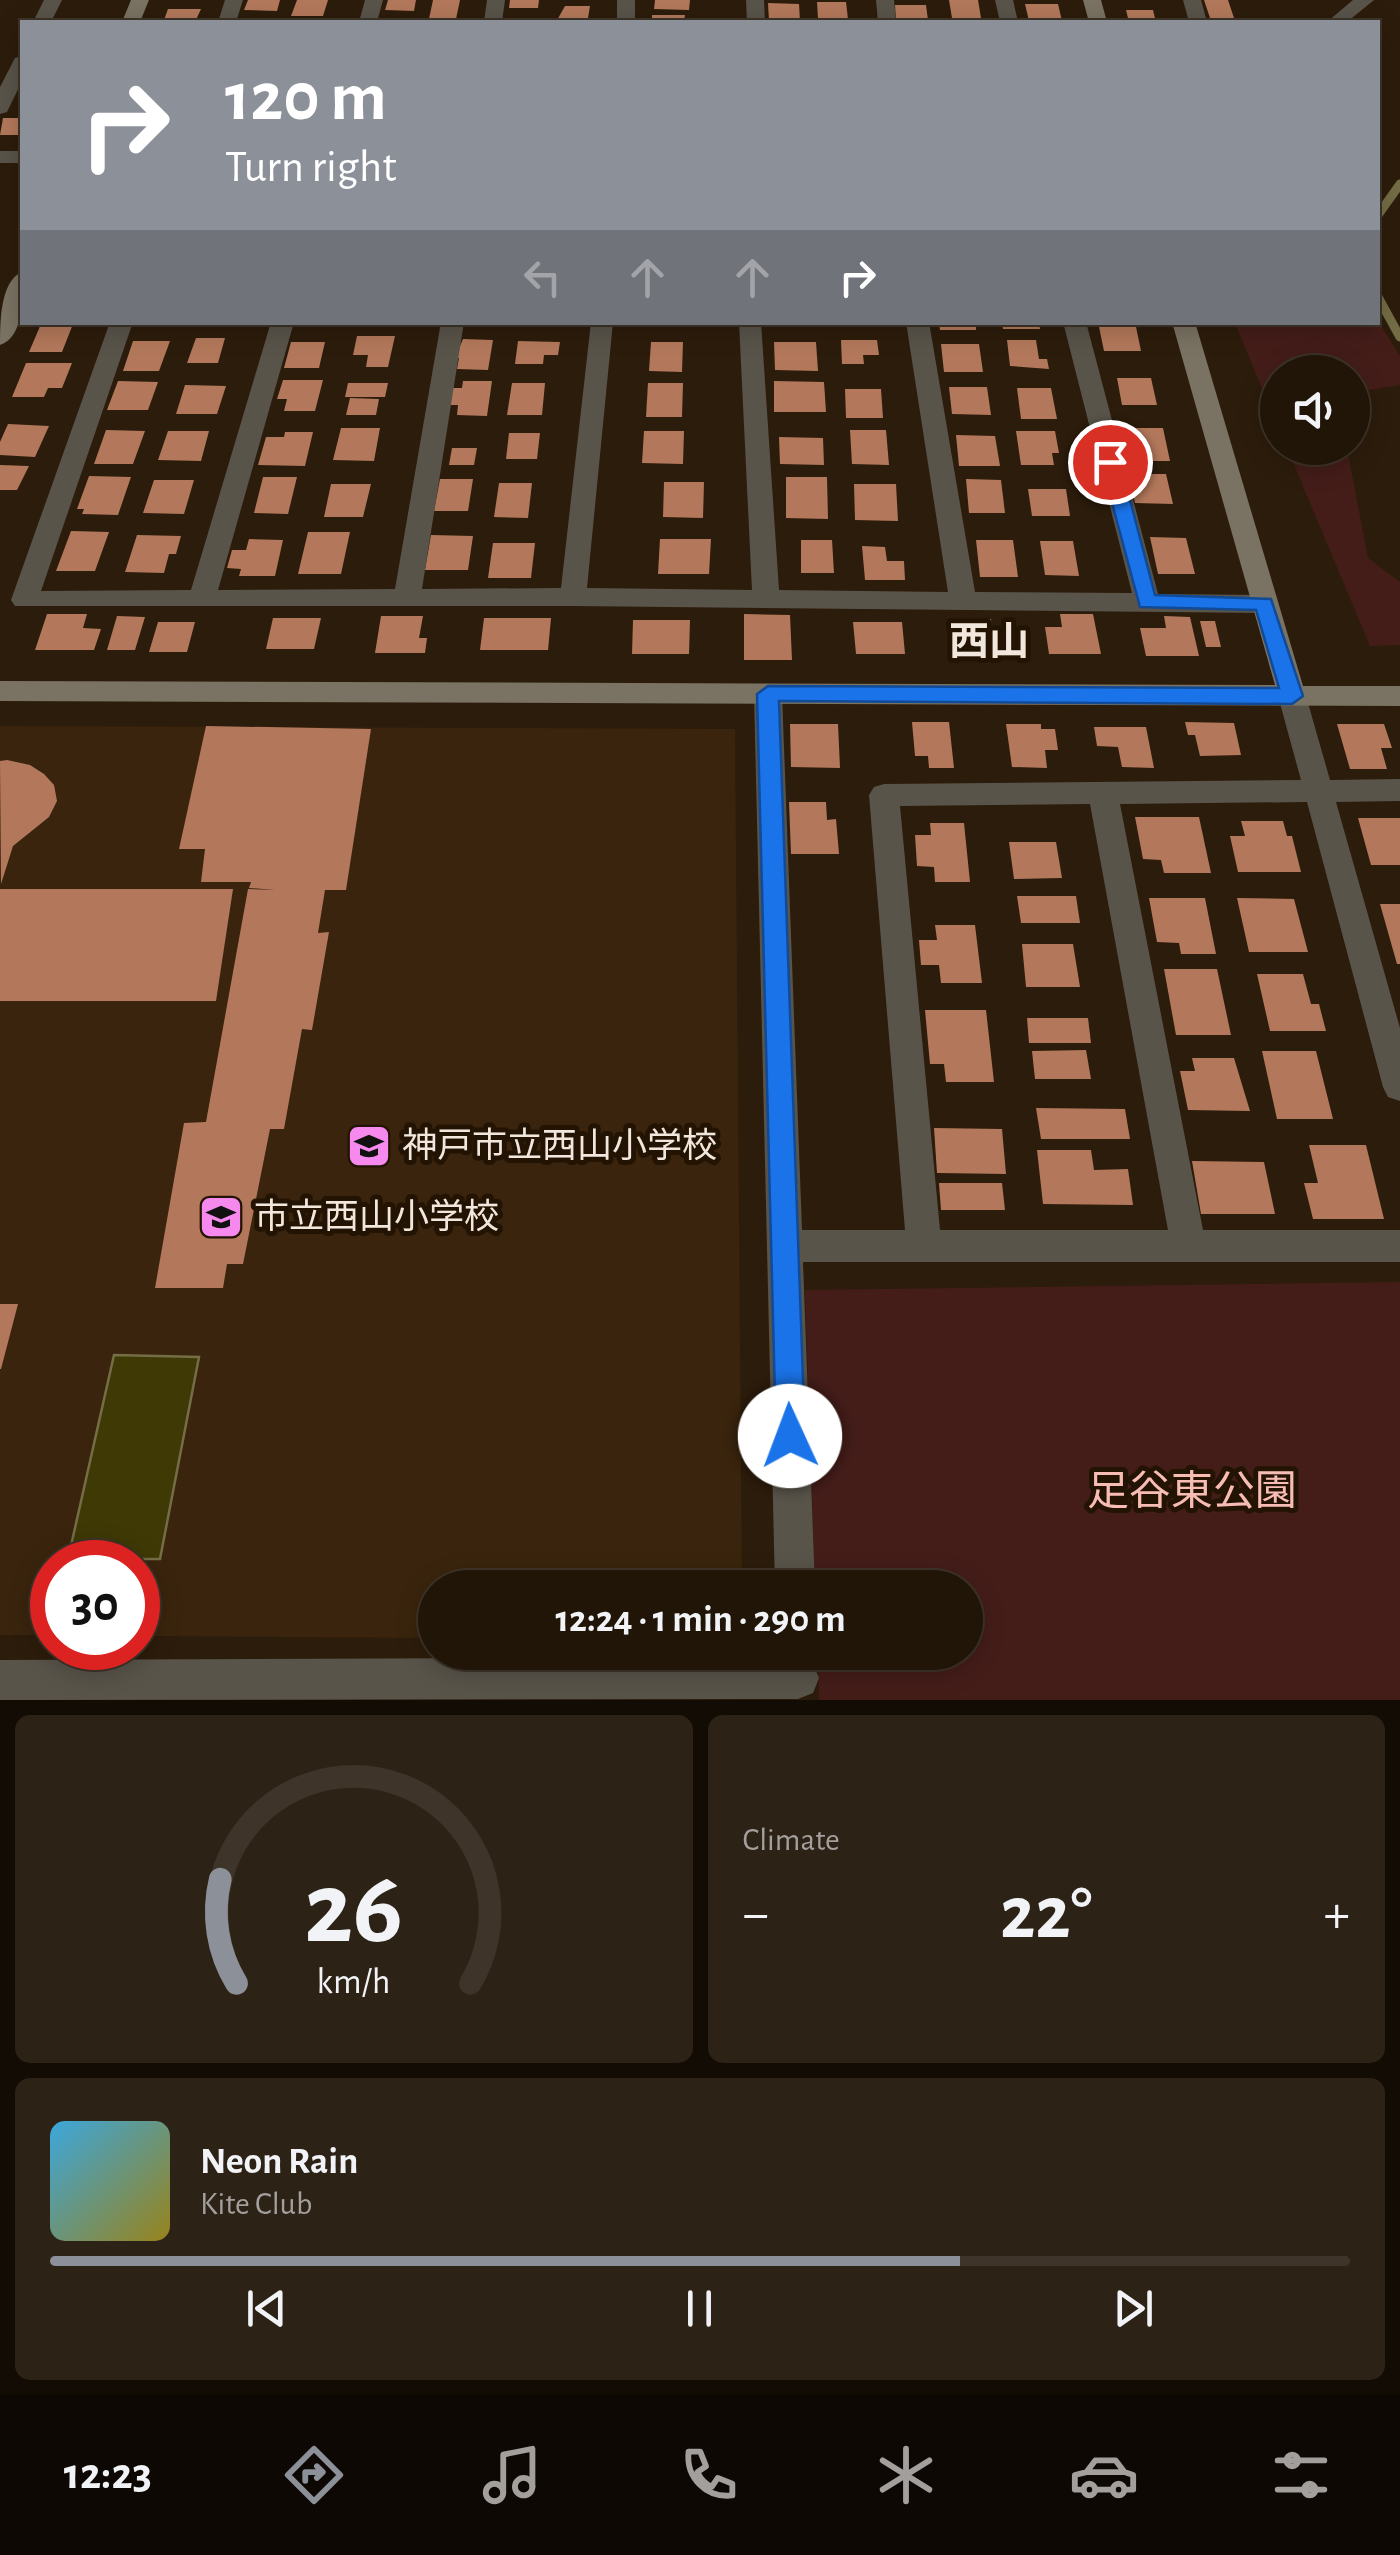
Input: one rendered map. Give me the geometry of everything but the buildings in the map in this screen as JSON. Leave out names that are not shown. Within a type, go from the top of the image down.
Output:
[{"type":"street","points":[[1339,20],[1364,0]]},
{"type":"street","points":[[0,108],[20,66]]},
{"type":"street","points":[[0,338],[20,284]]},
{"type":"street","points":[[121,325],[24,600],[573,597],[1264,604]]},
{"type":"street","points":[[202,599],[282,325]]},
{"type":"street","points":[[408,598],[454,325]]},
{"type":"street","points":[[573,597],[602,325]]},
{"type":"street","points":[[750,325],[766,599]]},
{"type":"street","points":[[918,325],[964,601]]},
{"type":"street","points":[[1075,325],[1147,602]]},
{"type":"street","points":[[1184,325],[1400,1087]]},
{"type":"street","points":[[0,691],[1400,696]]},
{"type":"street","points":[[768,694],[794,1570]]},
{"type":"street","points":[[924,1243],[884,795],[1400,790]]},
{"type":"street","points":[[1103,792],[1188,1244]]},
{"type":"street","points":[[784,1246],[1400,1246]]},
{"type":"street","points":[[0,1681],[798,1677]]},
{"type":"shaded area","name":"神戸市立西山小学校","points":[[0,726],[735,729],[742,1570],[418,1570],[418,1638],[160,1636],[160,1540],[30,1540],[30,1635],[0,1635]]},
{"type":"shaded area","points":[[114,1355],[199,1357],[160,1559],[160,1540],[72,1540]]},
{"type":"green space","points":[[1380,324],[1400,356],[1400,385],[1370,390],[1370,355],[1260,355],[1260,384],[1236,325]]},
{"type":"green space","points":[[1294,465],[1350,465],[1368,558],[1400,582],[1400,645],[1370,646]]},
{"type":"green space","name":"足谷東公園","points":[[1400,1282],[1400,1700],[819,1700],[818,1670],[983,1670],[983,1570],[814,1570],[805,1290]]},
{"type":"waterway","points":[[1380,212],[1400,184]]},
{"type":"waterway","points":[[1380,301],[1400,337]]},
{"type":"place","name":"神戸市立西山小学校","points":[[369,1146]]},
{"type":"place","name":"市立西山小学校","points":[[221,1217]]},
{"type":"district","name":"西山","points":[[989,643]]},
{"type":"route","points":[[790,1436],[768,694],[1292,696],[1264,604],[1147,602],[1110,462]]}]
